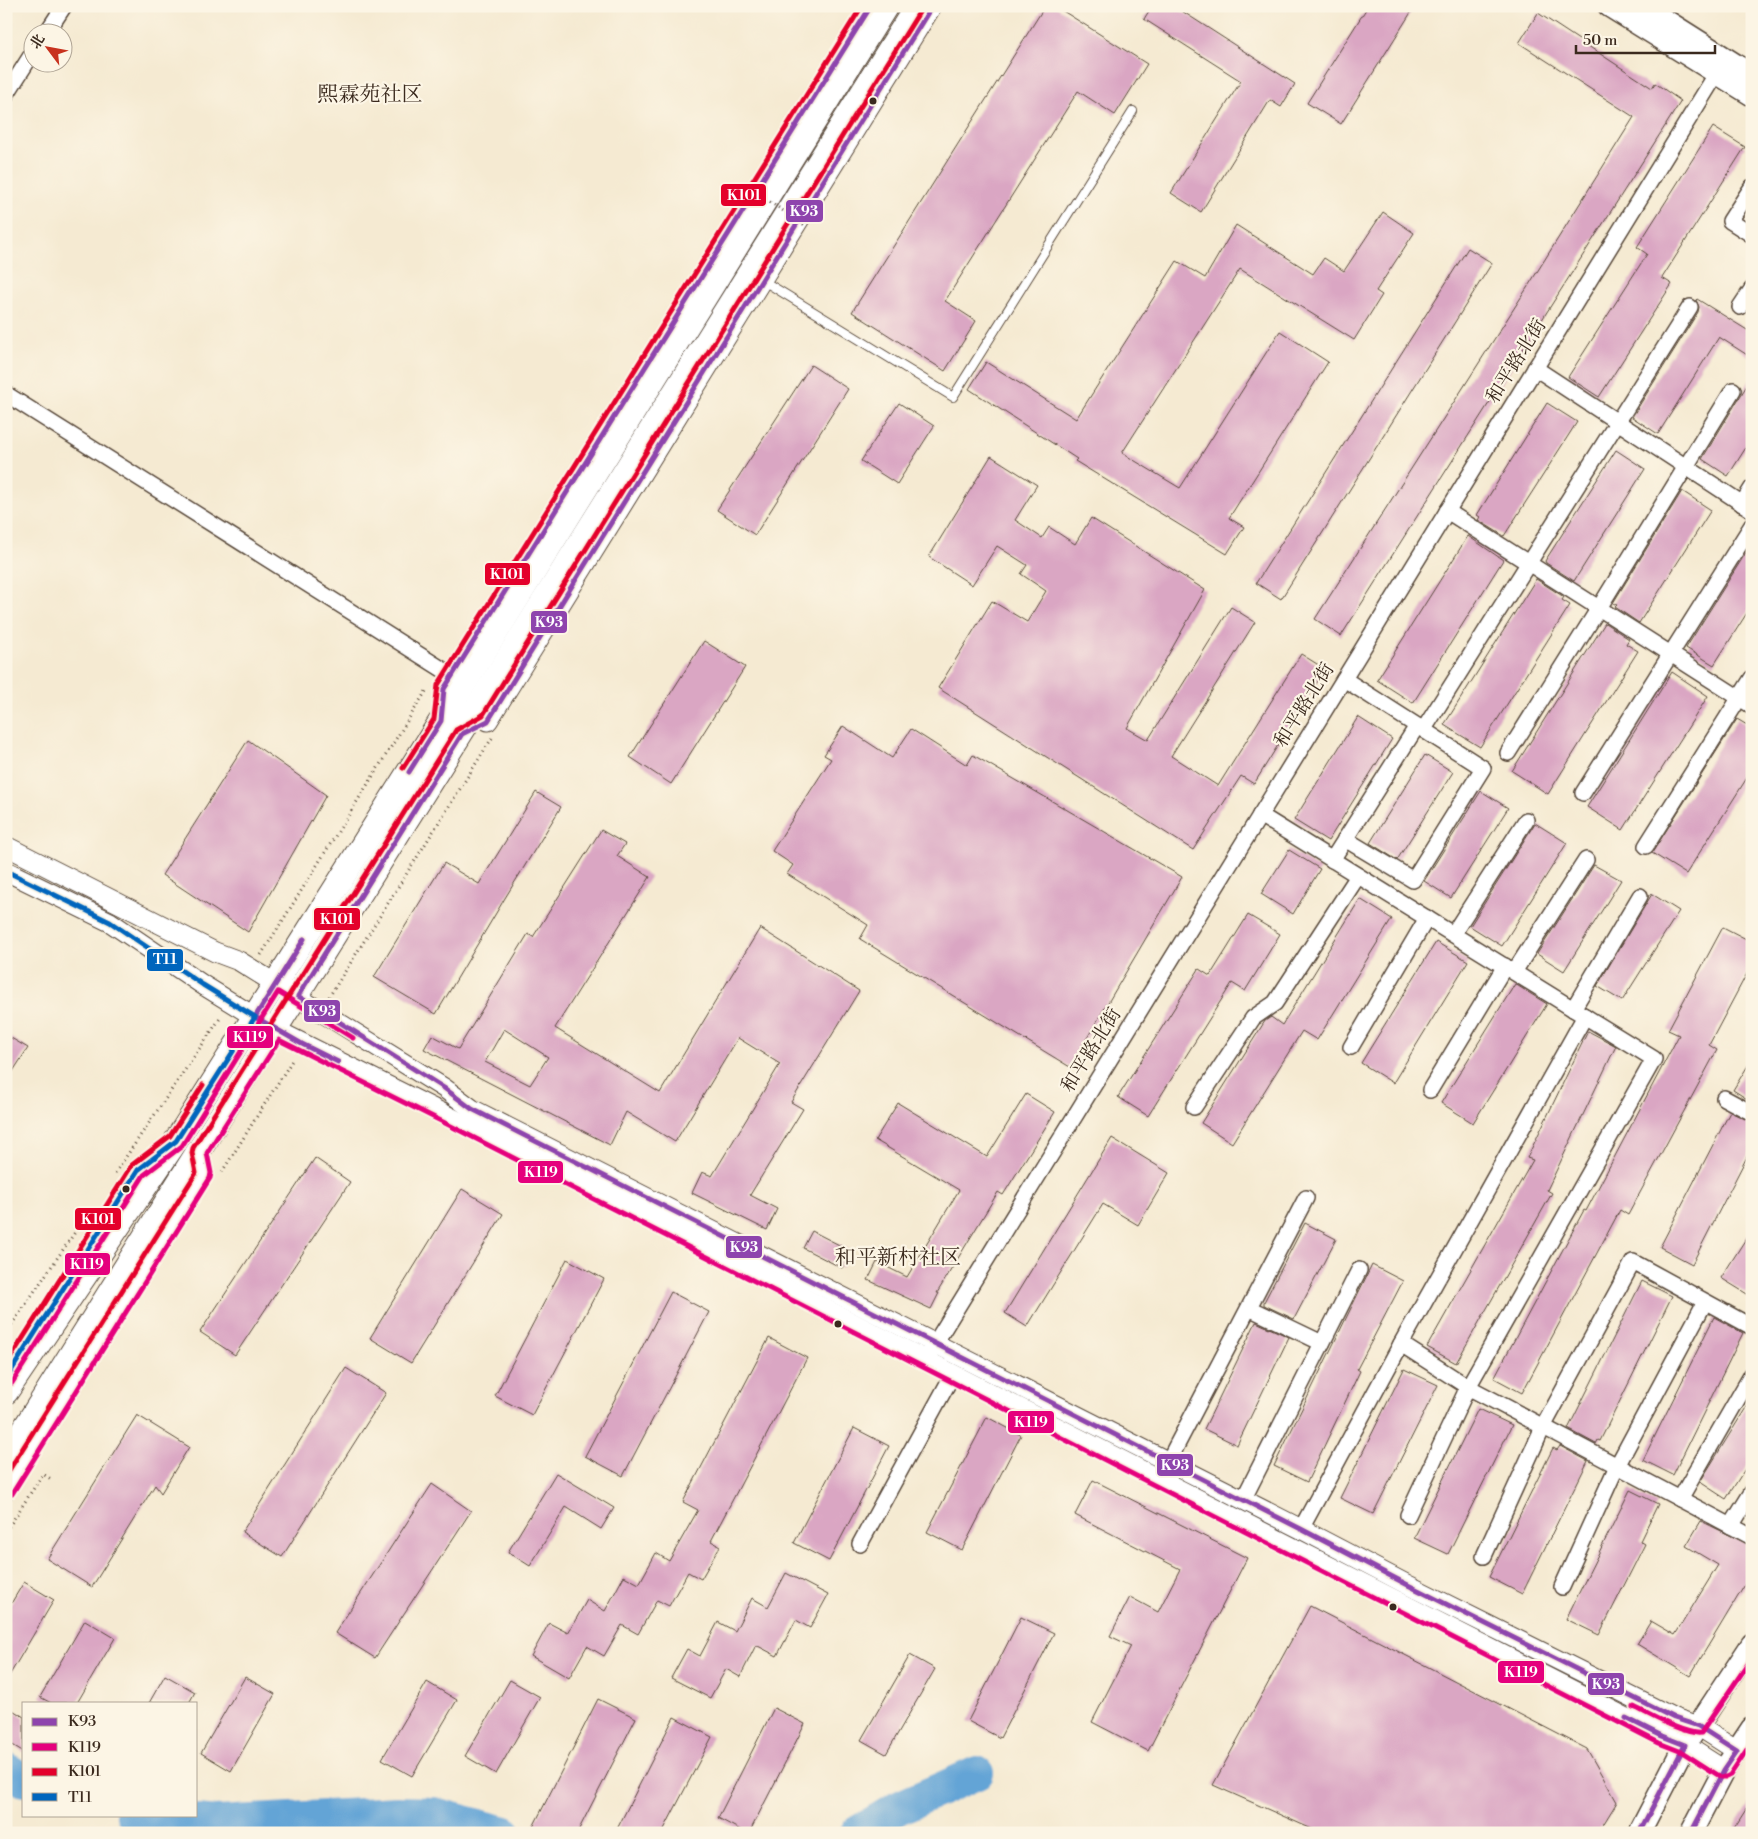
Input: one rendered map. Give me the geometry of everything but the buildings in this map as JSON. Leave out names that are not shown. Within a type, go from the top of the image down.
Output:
[{"type":"main road","points":[[6,1392],[176,1141],[255,1017],[886,6]]},
{"type":"main road","points":[[6,1458],[207,1168],[276,1030],[917,6]]},
{"type":"main road","points":[[1609,6],[1752,95]]},
{"type":"main road","points":[[1643,6],[1752,76]]},
{"type":"main road","points":[[441,721],[448,683]]},
{"type":"main road","points":[[462,734],[491,727]]},
{"type":"main road","points":[[133,1179],[176,1141]]},
{"type":"main road","points":[[1639,1833],[1685,1745],[1752,1644]]},
{"type":"main road","points":[[1691,1833],[1724,1770],[1752,1728]]},
{"type":"street","points":[[54,22],[64,6]]},
{"type":"street","points":[[6,394],[448,683],[871,6]]},
{"type":"street","points":[[491,727],[762,280],[932,6]]},
{"type":"street","points":[[6,95],[22,70]]},
{"type":"street","name":"和平路北街","points":[[929,1352],[1717,73]]},
{"type":"street","points":[[1752,187],[1730,221],[1752,235]]},
{"type":"street","points":[[1740,307],[1752,289]]},
{"type":"street","points":[[1332,860],[1529,563],[1690,307]]},
{"type":"street","points":[[1535,368],[1747,507],[1752,488]]},
{"type":"street","points":[[1508,753],[1600,608],[1733,390]]},
{"type":"street","points":[[1447,511],[1752,706]]},
{"type":"street","points":[[1583,793],[1752,525]]},
{"type":"street","points":[[1646,846],[1752,678]]},
{"type":"street","points":[[1344,679],[1483,768],[1413,880],[1345,839]]},
{"type":"street","points":[[1260,815],[1654,1059],[1468,1387],[1408,1515]]},
{"type":"street","points":[[1453,934],[1526,820]]},
{"type":"street","points":[[6,846],[215,952],[239,961],[276,982],[444,1088],[472,1110],[929,1352],[952,1374],[1662,1736],[1685,1745],[1724,1770]]},
{"type":"street","points":[[1430,1090],[1509,969],[1586,860]]},
{"type":"street","points":[[6,871],[110,922],[202,985],[302,1044],[929,1352],[1168,1462],[1665,1714],[1698,1726],[1737,1751]]},
{"type":"street","points":[[1194,1107],[1253,1018],[1275,1003],[1358,876]]},
{"type":"street","points":[[1301,1529],[1640,896]]},
{"type":"street","points":[[1352,1047],[1427,918]]},
{"type":"street","points":[[1724,1098],[1752,1113]]},
{"type":"street","points":[[9,1498],[207,1168]]},
{"type":"street","points":[[6,1379],[133,1179]]},
{"type":"street","points":[[1168,1462],[1306,1198]]},
{"type":"street","points":[[1484,1556],[1543,1427],[1633,1262],[1752,1327]]},
{"type":"street","points":[[1243,1500],[1359,1270]]},
{"type":"street","points":[[1562,1587],[1617,1466],[1705,1302]]},
{"type":"street","points":[[1249,1308],[1322,1343]]},
{"type":"street","points":[[1401,1344],[1468,1387],[1752,1537]]},
{"type":"street","points":[[860,1544],[952,1374]]},
{"type":"street","points":[[1680,1499],[1752,1374]]},
{"type":"street","points":[[1731,1526],[1752,1492]]},
{"type":"lane","points":[[762,280],[953,397],[1133,111]]},
{"type":"path","points":[[750,188],[806,226]]},
{"type":"path","points":[[321,1011],[491,727]]},
{"type":"path","points":[[207,1168],[302,1044]]},
{"type":"path","points":[[7,1529],[43,1474],[51,1479]]},
{"type":"path","points":[[6,1516],[9,1498]]},
{"type":"waterway","points":[[6,1769],[22,1779]]},
{"type":"waterway","points":[[857,1833],[898,1808],[977,1773]]},
{"type":"waterway","points":[[144,1816],[218,1823],[397,1813],[434,1814],[505,1833]]},
{"type":"transit line","name":"K101","points":[[403,768],[434,719],[438,685],[862,6]]},
{"type":"transit line","name":"K93","points":[[409,772],[441,721],[444,689],[871,6]]},
{"type":"transit line","name":"K101","points":[[6,1475],[196,1173],[192,1153],[193,1148],[456,730],[483,715],[923,6]]},
{"type":"transit line","name":"K93","points":[[932,6],[488,721],[462,734],[298,996],[444,1088],[472,1109],[1408,1585],[1674,1718],[1698,1726],[1737,1751],[1724,1770],[1691,1833]]},
{"type":"transit line","name":"T11","points":[[6,871],[110,922],[203,985],[255,1017],[176,1141],[138,1170],[6,1379]]},
{"type":"transit line","name":"K93","points":[[304,939],[255,1017],[338,1062]]},
{"type":"transit line","name":"K119","points":[[12,1383],[144,1175],[182,1146],[278,992],[353,1038]]},
{"type":"transit line","name":"K119","points":[[12,1494],[210,1178],[211,1173],[207,1153],[279,1040],[1659,1743],[1682,1752],[1721,1777],[1730,1775],[1752,1742]]},
{"type":"transit line","name":"K101","points":[[6,1365],[132,1165],[170,1136],[203,1085]]},
{"type":"transit line","name":"K119","points":[[1634,1707],[1686,1731],[1701,1733],[1752,1658]]},
{"type":"transit line","name":"K93","points":[[1626,1718],[1685,1745],[1639,1833]]},
{"type":"district","name":"熙霖苑社区","points":[[370,95]]},
{"type":"district","name":"和平新村社区","points":[[898,1258]]}]
